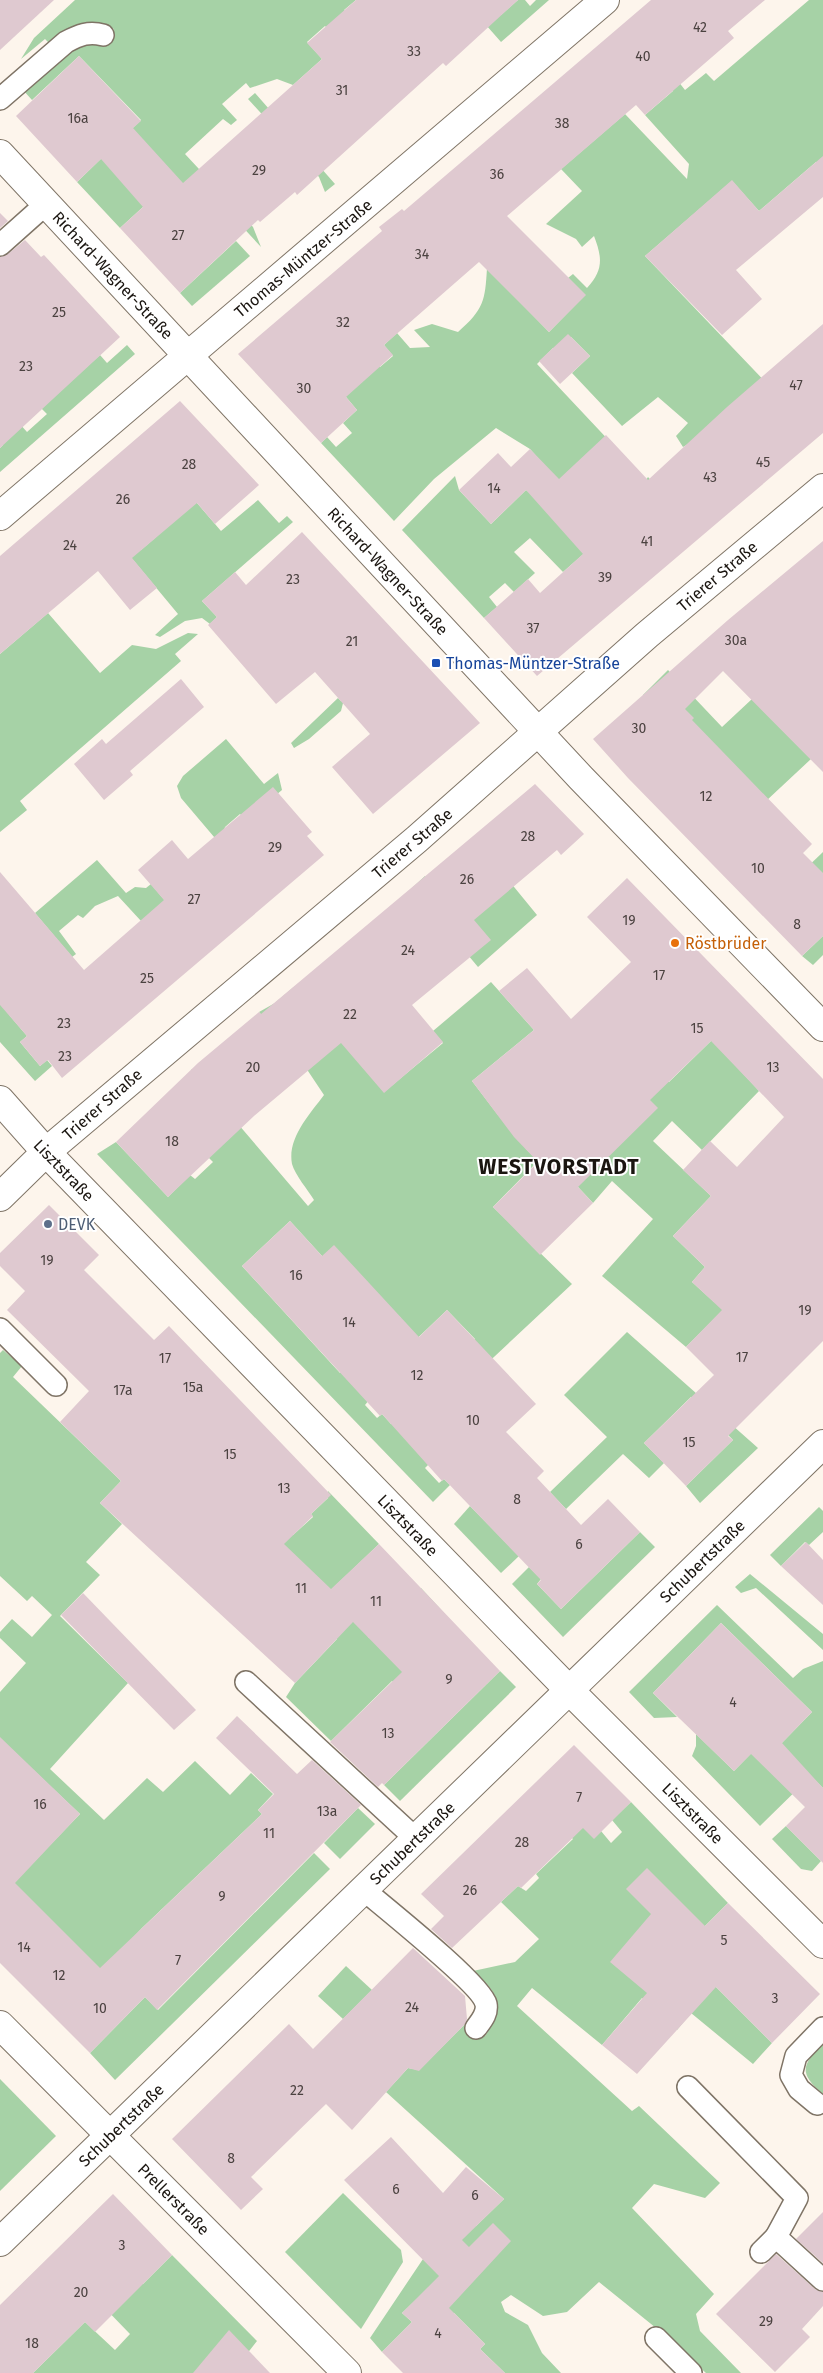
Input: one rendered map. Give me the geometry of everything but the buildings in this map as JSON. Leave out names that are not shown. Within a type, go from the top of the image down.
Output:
[{"type":"street","name":"Thomas-Müntzer-Straße","points":[[0,516],[605,0]]},
{"type":"street","name":"Richard-Wagner-Straße","points":[[0,154],[539,732],[823,1028]]},
{"type":"street","name":"Trierer Straße","points":[[0,1197],[46,1152],[417,839],[647,635],[823,488]]},
{"type":"street","name":"Lisztstraße","points":[[0,1100],[46,1152],[569,1690],[823,1944]]},
{"type":"street","name":"Schubertstraße","points":[[0,2242],[823,1444]]},
{"type":"street","name":"Prellerstraße","points":[[0,2025],[347,2373]]},
{"type":"lane","points":[[0,99],[66,42],[77,36],[92,32],[103,35]]},
{"type":"lane","points":[[0,245],[46,204]]},
{"type":"lane","points":[[0,1329],[56,1385]]},
{"type":"lane","points":[[246,1682],[416,1838]]},
{"type":"lane","points":[[364,1890],[445,1959],[476,1990],[486,2004],[485,2016],[476,2028]]},
{"type":"lane","points":[[817,2104],[799,2089],[791,2075],[796,2056],[823,2028]]},
{"type":"lane","points":[[688,2087],[797,2198],[776,2237],[761,2252]]},
{"type":"lane","points":[[776,2237],[823,2280]]},
{"type":"lane","points":[[656,2338],[691,2373]]},
{"type":"green space","points":[[75,0],[356,0],[344,10],[354,22],[336,38],[325,26],[307,42],[322,59],[293,85],[277,79],[250,88],[246,83],[222,104],[237,120],[231,125],[223,119],[185,154],[253,227],[261,247],[199,180],[143,207],[120,228],[77,182],[141,120],[79,56],[32,100],[23,90],[76,46],[92,41],[103,44],[114,29],[97,24],[81,27],[51,45],[45,39],[21,59],[34,38]]},
{"type":"green space","points":[[464,0],[501,15],[518,0],[525,0],[530,6],[536,0],[549,0],[501,42]]},
{"type":"green space","points":[[809,0],[823,0],[823,171],[816,162],[759,211],[732,181],[645,256],[776,393],[683,447],[676,436],[688,423],[658,397],[622,426],[572,373],[590,356],[571,337],[557,351],[553,348],[537,364],[646,480],[648,477],[659,489],[606,535],[530,449],[496,428],[434,479],[394,521],[321,443],[327,437],[336,447],[352,433],[343,423],[357,410],[319,365],[371,357],[380,367],[393,356],[384,345],[397,333],[410,348],[430,347],[414,330],[432,324],[458,332],[473,317],[482,304],[487,268],[549,332],[585,295],[568,278],[573,274],[587,288],[593,281],[600,263],[599,250],[594,236],[582,247],[576,239],[546,224],[582,191],[561,169],[625,114],[687,179],[689,164],[645,115],[673,91],[674,76],[685,90],[706,73],[714,81]]},
{"type":"green space","points":[[255,93],[335,184],[325,192],[319,177],[248,99]]},
{"type":"green space","points":[[236,241],[250,256],[192,306],[180,293]]},
{"type":"green space","points":[[127,345],[135,354],[0,472],[0,448],[3,445],[0,402],[27,432],[47,414],[41,408],[100,355],[107,363]]},
{"type":"green space","points":[[455,476],[459,490],[491,524],[526,490],[597,542],[563,572],[530,538],[514,552],[535,573],[514,592],[505,583],[489,597],[497,607],[484,618],[402,530]]},
{"type":"green space","points":[[191,496],[221,531],[258,500],[279,523],[287,516],[293,522],[202,601],[217,617],[210,624],[202,618],[185,621],[160,637],[155,635],[178,614],[124,549],[141,550],[156,537]]},
{"type":"green space","points":[[48,613],[100,673],[132,645],[156,649],[188,633],[198,634],[175,654],[181,661],[20,801],[27,810],[0,832],[0,654]]},
{"type":"green space","points":[[668,670],[722,727],[752,699],[811,759],[706,857],[643,695]]},
{"type":"green space","points":[[338,698],[341,701],[344,699],[341,711],[309,739],[294,748],[291,743]]},
{"type":"green space","points":[[226,739],[264,784],[278,773],[282,790],[246,820],[240,814],[225,827],[220,844],[181,798],[177,786],[183,776]]},
{"type":"green space","points":[[823,852],[823,873],[800,874]]},
{"type":"green space","points":[[97,860],[126,893],[135,887],[146,888],[151,884],[176,914],[153,934],[118,896],[95,906],[83,918],[78,915],[59,931],[76,954],[72,957],[35,913]]},
{"type":"green space","points":[[425,876],[462,921],[510,882],[537,915],[478,967],[412,888]]},
{"type":"green space","points":[[823,936],[823,955],[813,965],[802,956]]},
{"type":"green space","points":[[491,982],[534,1030],[472,1081],[498,1115],[560,1064],[669,1082],[712,1040],[759,1091],[702,1150],[672,1121],[653,1141],[711,1196],[673,1236],[705,1267],[692,1282],[714,1302],[737,1296],[686,1347],[602,1276],[653,1219],[612,1181],[593,1203],[578,1187],[525,1148],[538,1161],[493,1207],[572,1284],[464,1385],[446,1365],[475,1339],[447,1310],[361,1392],[369,1400],[365,1405],[377,1418],[382,1414],[391,1424],[395,1420],[429,1464],[425,1468],[439,1483],[444,1479],[450,1485],[433,1502],[97,1154],[116,1142],[168,1197],[190,1175],[195,1179],[213,1162],[209,1158],[191,1069],[308,1206],[314,1200],[292,1164],[291,1154],[296,1136],[306,1118],[324,1095],[308,1071],[259,1012],[275,1003],[295,986],[384,1092],[443,1043],[433,1031]],"holes":[[[290,1221],[322,1256],[401,1318],[340,1373],[242,1266]]]},
{"type":"green space","points":[[0,1000],[10,1016],[27,1036],[20,1042],[40,1066],[47,1060],[52,1066],[35,1081],[0,1042]]},
{"type":"green space","points":[[627,1332],[758,1448],[700,1503],[686,1486],[733,1440],[691,1397],[644,1443],[664,1463],[649,1478],[623,1454],[566,1509],[550,1492],[607,1437],[564,1395]]},
{"type":"green space","points":[[3,1350],[22,1366],[13,1377],[121,1481],[100,1503],[122,1524],[86,1562],[100,1575],[60,1616],[128,1683],[50,1769],[104,1820],[147,1778],[163,1792],[195,1761],[230,1795],[251,1773],[273,1794],[258,1810],[262,1814],[142,1928],[102,1971],[0,1897],[80,1814],[9,1747],[0,1756],[0,1692],[26,1663],[0,1638],[0,1632],[12,1619],[32,1637],[52,1615],[32,1596],[27,1601],[0,1576],[0,1353]]},
{"type":"green space","points":[[226,1476],[293,1535],[313,1517],[311,1514],[328,1498],[328,1491],[379,1544],[333,1588],[369,1638],[421,1588],[445,1614],[419,1666],[399,1687],[392,1681],[331,1741],[286,1697],[295,1683],[337,1639],[274,1580]]},
{"type":"green space","points":[[470,1506],[519,1556],[501,1573],[454,1524]]},
{"type":"green space","points":[[819,1507],[823,1511],[823,1532],[809,1545],[805,1542],[781,1566],[770,1555]]},
{"type":"green space","points":[[640,1532],[655,1547],[563,1637],[512,1584],[529,1567],[541,1579],[537,1584],[561,1609]]},
{"type":"green space","points":[[750,1574],[823,1634],[823,1650],[756,1588],[741,1593],[735,1587]]},
{"type":"green space","points":[[717,1605],[793,1678],[803,1669],[823,1661],[823,1788],[811,1776],[760,1826],[692,1756],[696,1746],[696,1734],[734,1771],[763,1741],[774,1751],[812,1712],[721,1623],[653,1693],[677,1717],[654,1718],[629,1692]]},
{"type":"green space","points":[[500,1671],[516,1687],[400,1801],[384,1785]]},
{"type":"green space","points":[[631,1802],[728,1903],[704,1927],[710,1981],[772,2043],[753,2064],[691,2013],[677,2030],[642,1998],[602,2045],[532,1988],[517,2006],[632,2111],[639,2106],[720,2183],[705,2198],[654,2184],[632,2208],[714,2294],[696,2314],[700,2331],[741,2373],[706,2373],[661,2332],[599,2282],[567,2312],[543,2316],[511,2295],[501,2302],[505,2312],[528,2325],[542,2353],[561,2373],[505,2373],[480,2349],[485,2344],[454,2313],[448,2318],[423,2293],[402,2313],[412,2322],[382,2352],[370,2338],[425,2256],[465,2216],[476,2226],[504,2199],[386,2092],[408,2068],[419,2070],[468,2021],[485,2036],[496,2016],[497,2000],[489,1986],[473,1971],[515,1962],[539,1939],[501,1902],[518,1886],[526,1891],[539,1878],[536,1874],[573,1839],[560,1826],[571,1815],[601,1831],[611,1843],[622,1832],[612,1820]]},
{"type":"green space","points":[[358,1808],[375,1824],[340,1859],[324,1843]]},
{"type":"green space","points":[[786,1826],[821,1861],[812,1871],[801,1869],[772,1839]]},
{"type":"green space","points":[[314,1853],[330,1869],[115,2080],[90,2053],[145,1997],[158,2010]]},
{"type":"green space","points":[[346,1966],[372,1990],[343,2019],[318,1996]]},
{"type":"green space","points":[[823,2043],[823,2094],[810,2080],[806,2074],[806,2069],[807,2063]]},
{"type":"green space","points":[[0,2079],[56,2136],[0,2191]]},
{"type":"green space","points":[[343,2193],[401,2250],[403,2262],[361,2329],[285,2252]]},
{"type":"green space","points":[[172,2255],[257,2341],[232,2373],[33,2373],[85,2322],[115,2350],[130,2334],[99,2302],[129,2270],[143,2284]]},
{"type":"place","name":"Thomas-Müntzer-Straße","points":[[436,663]]},
{"type":"place","name":"Röstbrüder","points":[[675,943]]},
{"type":"place","name":"DEVK","points":[[48,1224]]},
{"type":"district","name":"WESTVORSTADT","points":[[559,1167]]}]
